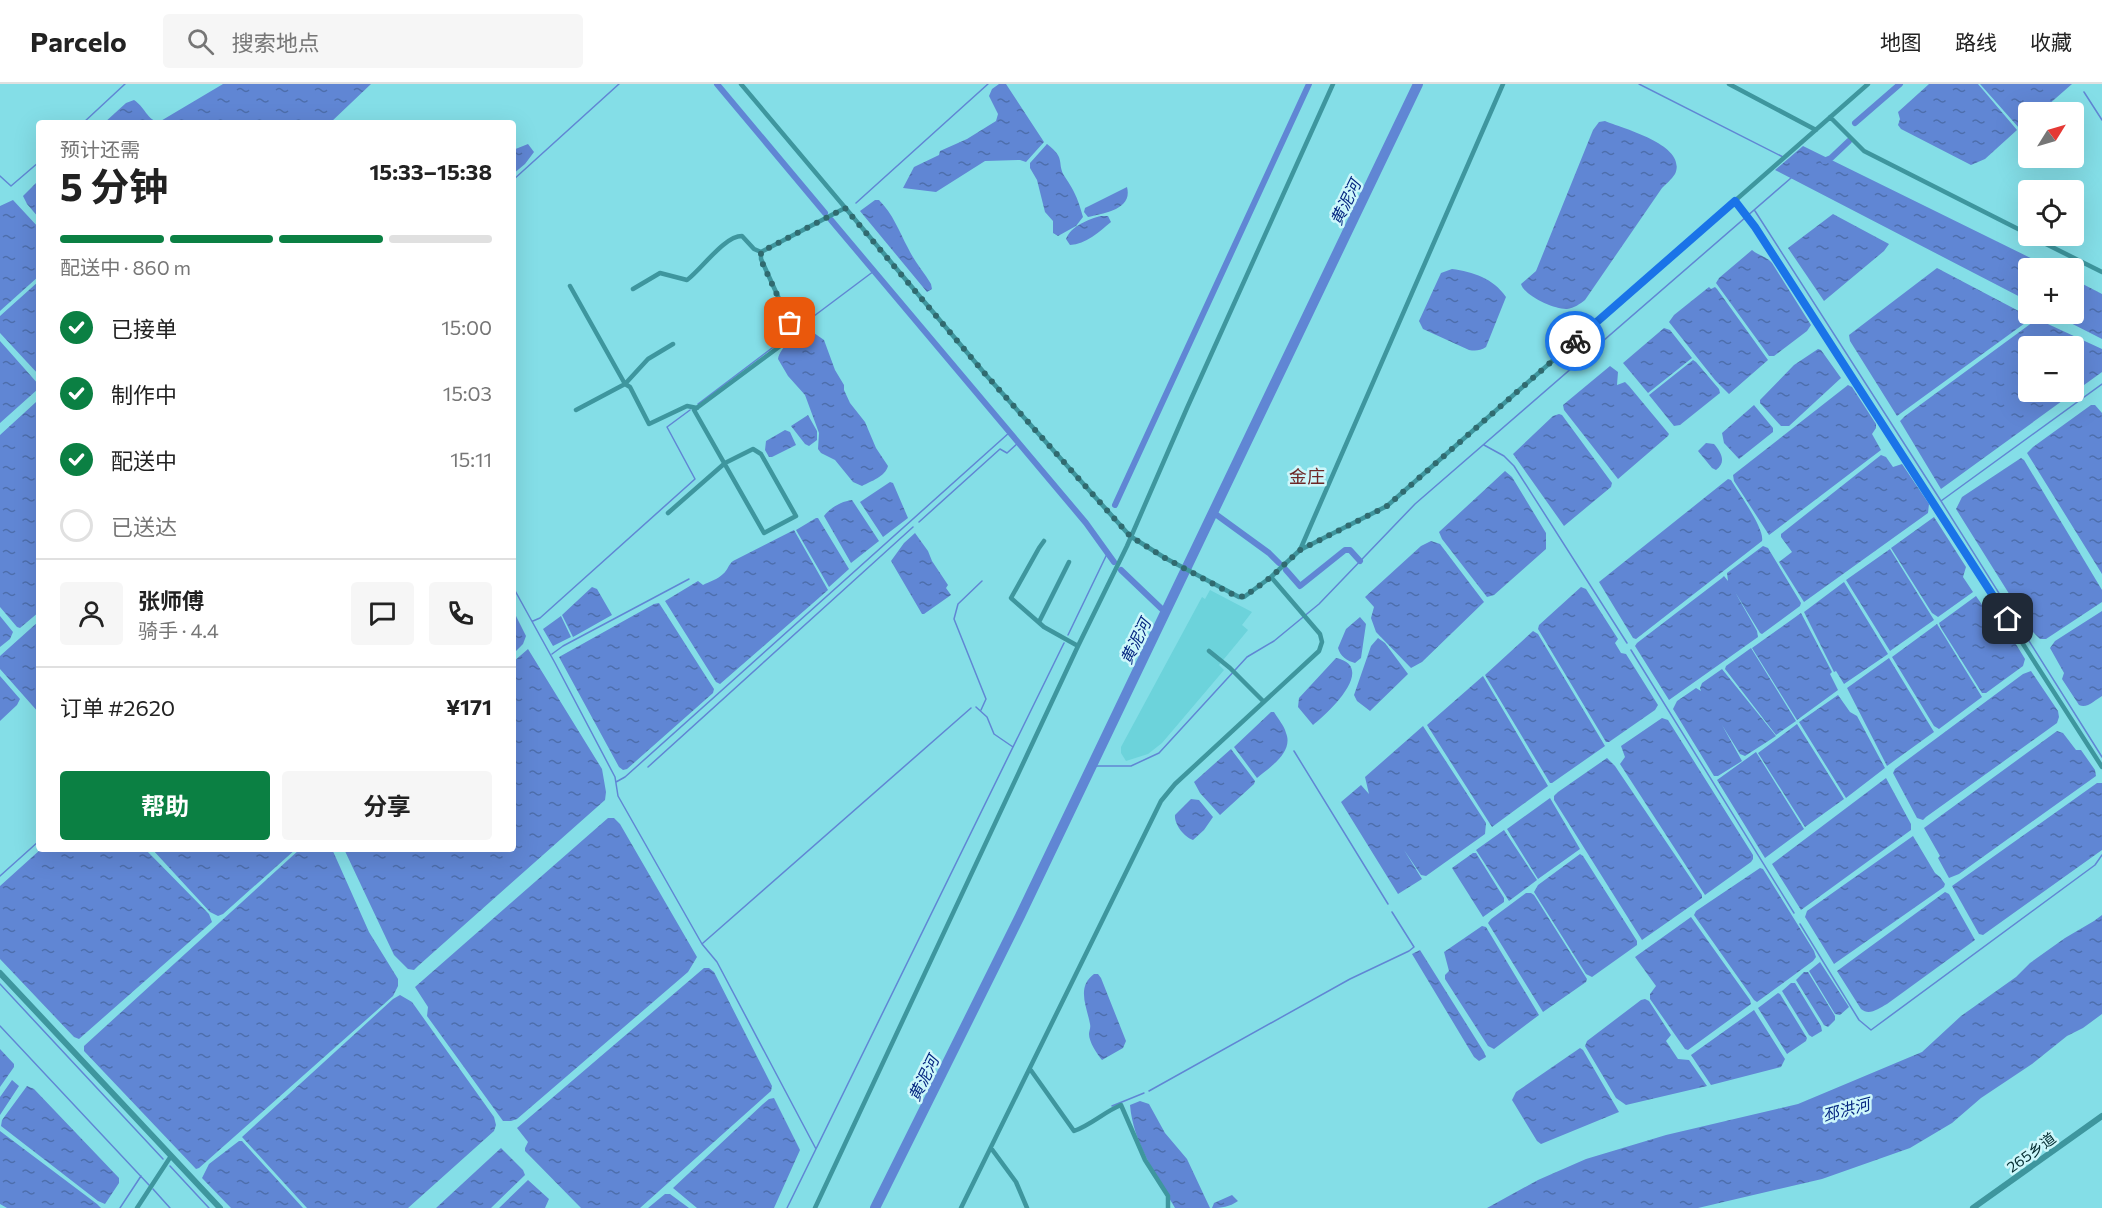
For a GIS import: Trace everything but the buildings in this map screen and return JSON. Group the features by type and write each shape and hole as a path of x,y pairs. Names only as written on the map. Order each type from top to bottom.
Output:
{"street":[{"path":"741,84 986,375 1130,536 1165,558 1239,597 1244,597 1271,577 1300,550 1387,506 1868,84"},
{"path":"815,1208 1126,546 1333,84"},
{"path":"1300,550 1503,84"},
{"path":"1729,84 1816,129"},
{"path":"1830,117 1864,151 2018,229"},
{"path":"1735,201 1894,442 2102,767"},
{"path":"761,252 845,208"},
{"path":"633,289 660,273 687,280 736,236 742,236 754,249 761,252"},
{"path":"2051,246 2102,272"},
{"path":"669,513 725,463 753,449 759,451 796,516 764,533 725,463 694,410 787,341 790,323 761,260 761,252"},
{"path":"570,286 625,384 630,387 649,424 687,406 696,408"},
{"path":"576,410 625,384 648,359 673,344"},
{"path":"1044,541 1011,598 1039,622 1078,646"},
{"path":"1039,622 1069,562"},
{"path":"961,1208 1161,801 1175,784 1319,651 1322,642 1315,626 1271,577"},
{"path":"1209,651 1238,675 1264,702"},
{"path":"0,973 220,1208"},
{"path":"1029,1069 1074,1131 1088,1126 1105,1112 1121,1105 1145,1160 1168,1196 1168,1208"},
{"name":"265乡道","path":"1973,1208 2102,1116"},
{"path":"991,1148 1016,1182 1027,1208"},
{"path":"137,1208 171,1156"}],"shaded area":[{"path":"1210,590 1252,612 1242,625 1248,630 1219,665 1224,670 1162,743 1148,754 1126,761 1121,753 1121,747 1202,597 1205,599"}],"water":[{"path":"223,84 371,84 333,120 162,120"},
{"path":"999,84 1006,84 1044,142 1026,162 1020,160 985,161 936,192 903,188 914,167 996,121 998,114 989,96 992,89"},
{"path":"1929,84 1978,84 2017,130 1985,159 1971,165 1901,129 1898,125 1900,119 1898,112"},
{"path":"1980,84 2072,84 2051,102 2018,102 2018,127"},
{"path":"134,100 154,120 107,120 126,103"},
{"path":"1605,121 1639,134 1664,147 1677,164 1675,174 1662,188 1585,300 1577,306 1562,309 1534,297 1523,289 1521,284 1536,271 1593,130 1599,122"},
{"path":"528,144 534,152 516,172 516,149"},
{"path":"1047,144 1059,157 1062,172 1076,196 1083,217 1076,226 1058,236 1053,233 1053,221 1045,212 1037,180 1030,168 1030,163"},
{"path":"1803,146 2031,258 2018,258 2018,296 1775,170"},
{"path":"36,183 36,214 27,204 23,196"},
{"path":"1127,187 1128,195 1121,206 1109,212 1088,217 1084,212 1085,208"},
{"path":"13,200 36,225 36,279 0,311 0,206"},
{"path":"875,200 879,200 884,205 892,217 932,289 927,292 860,211"},
{"path":"1833,214 1889,244 1884,251 1824,301 1788,248"},
{"path":"1108,216 1111,222 1087,240 1070,245 1066,239 1072,230 1086,221"},
{"path":"1752,250 1772,263 1811,325 1807,331 1774,356 1769,356 1716,283"},
{"path":"1937,268 2018,311 2018,324 2024,324 1897,416 1850,341 1849,335"},
{"path":"1452,269 1482,277 1501,290 1506,297 1486,347 1482,349 1469,350 1423,329 1419,321 1441,273"},
{"path":"36,284 36,372 0,333 0,316"},
{"path":"2084,285 2102,294 2102,339 2073,324 2084,324"},
{"path":"1709,287 1717,289 1768,360 1729,394 1669,322 1674,315"},
{"path":"2030,324 2048,324 2074,336 2018,336 2018,402 2061,402 1941,489 1900,421"},
{"path":"1664,328 1670,330 1692,358 1648,393 1623,363"},
{"path":"808,331 824,340 850,403 865,422 876,448 888,466 881,476 862,486 853,482 835,460 818,449 819,433 805,395 788,376 778,359 779,354 790,342"},
{"path":"0,341 36,382 36,391 0,423"},
{"path":"2084,341 2102,349 2102,372 2084,385"},
{"path":"1818,349 1841,378 1789,426 1781,426 1760,403 1760,400 1794,365"},
{"path":"1693,360 1720,393 1680,425 1674,426 1649,395"},
{"path":"1610,366 1618,372 1617,385 1625,382 1669,434 1618,479 1564,410 1563,405"},
{"path":"1848,385 1852,387 1876,424 1872,434 1881,450 1769,535 1734,481 1733,475"},
{"path":"36,402 36,615 20,628 0,607 0,435"},
{"path":"1754,405 1773,428 1773,432 1739,459 1724,443 1722,433"},
{"path":"2091,405 2095,405 2102,413 2102,574 2027,453"},
{"path":"1559,414 1612,483 1611,487 1564,526 1513,454 1553,416"},
{"path":"808,415 817,431 817,440 809,446 791,426"},
{"path":"785,430 790,432 796,445 769,457 765,450 766,441"},
{"path":"1706,443 1714,444 1721,454 1721,464 1716,470 1698,451"},
{"path":"1881,455 1886,457 1893,467 1902,464 1929,504 1928,513 1804,602 1779,562 1792,552 1781,534"},
{"path":"2021,458 2102,590 2102,602 2046,639 2040,639 2033,632 1956,509 1962,497"},
{"path":"1505,471 1512,477 1546,533 1546,549 1494,595 1487,597 1439,532"},
{"path":"1728,479 1731,480 1755,520 1762,535 1762,541 1636,639 1633,638 1599,582"},
{"path":"890,482 893,483 908,518 883,537 860,502"},
{"path":"852,500 879,541 851,563 824,516 837,505"},
{"path":"1934,517 1966,567 1963,577 1973,592 1938,617 1932,613 1891,548"},
{"path":"816,518 849,569 829,587 796,530"},
{"path":"794,530 828,590 720,684 716,682 665,601 698,581 703,585 716,579 733,561"},
{"path":"915,533 948,585 946,588 951,595 924,614 891,561 904,543"},
{"path":"1431,541 1440,544 1484,602 1422,662 1411,668 1376,632 1371,618 1374,607 1365,597 1421,546"},
{"path":"1763,546 1768,548 1801,603 1800,606 1762,634 1735,592 1757,631 1758,637 1669,700 1635,646 1724,576 1728,581 1727,573"},
{"path":"1890,549 1934,620 1890,651 1846,580"},
{"path":"1844,582 1888,654 1844,684 1836,671 1834,672 1804,612"},
{"path":"592,587 597,589 612,615 573,637 562,615"},
{"path":"1581,587 1586,589 1618,639 1615,643 1621,653 1626,654 1658,705 1655,710 1609,742 1606,742 1538,629 1539,625"},
{"path":"1976,596 1987,612 1993,610 1997,613 2025,659 2023,666 1986,693 1982,693 1939,623"},
{"path":"659,603 714,689 713,693 627,769 623,770 619,767 559,657"},
{"path":"2102,611 2102,696 2082,706 2079,705 2062,679 2064,673 2050,648 2055,641"},
{"path":"1801,613 1832,672 1830,674 1838,690 1797,720 1752,648"},
{"path":"0,616 13,632 10,639 0,647"},
{"path":"516,616 526,636 523,644 516,651"},
{"path":"561,616 571,637 553,646 543,629"},
{"path":"1360,617 1366,624 1361,658 1355,663 1344,658 1338,648 1346,629"},
{"path":"36,624 36,710 0,669 0,656"},
{"path":"1937,624 1982,697 1939,729 1934,726 1892,657"},
{"path":"1533,631 1538,634 1605,746 1552,783 1485,675"},
{"path":"1378,638 1385,643 1408,674 1370,711 1357,701 1354,695 1371,646"},
{"path":"1751,648 1796,721 1776,735 1725,669"},
{"path":"528,649 602,769 605,800 414,970 408,969 394,955 345,852 516,852 516,659"},
{"path":"1336,658 1348,663 1352,671 1351,680 1338,701 1313,725 1298,707 1299,698"},
{"path":"1889,658 1934,732 1887,766 1847,688"},
{"path":"1722,669 1776,736 1745,756 1740,754 1722,725 1742,761 1718,776 1714,776 1673,709 1677,701 1696,688 1701,691 1702,683"},
{"path":"2031,671 2058,711 2057,723 1923,820 1917,818 1893,773 1895,769 2023,674"},
{"path":"0,676 20,699 17,705 0,721"},
{"path":"1483,676 1548,786 1492,827 1427,725"},
{"path":"1838,695 1850,712 1857,716 1885,768 1846,798 1799,722"},
{"path":"1271,712 1274,712 1284,727 1288,740 1287,747 1279,759 1257,778 1234,747"},
{"path":"1662,718 1668,720 1753,855 1751,862 1705,895 1620,764 1625,757 1621,746"},
{"path":"1797,724 1844,799 1805,827 1758,753"},
{"path":"1423,726 1486,823 1485,834 1426,876 1421,875 1404,850 1422,879 1398,894 1341,802 1361,785 1369,794 1365,777"},
{"path":"2057,731 2063,733 2076,750 2081,750 2095,770 2096,776 1959,874 1949,878 1924,828"},
{"path":"1231,749 1255,781 1220,815 1200,793 1194,782"},
{"path":"1756,752 1804,829 1765,858 1717,780"},
{"path":"1607,758 1615,766 1702,895 1702,898 1642,940 1554,800 1558,792"},
{"path":"1886,778 1911,824 1911,830 1801,910 1772,864"},
{"path":"2097,783 2102,783 2102,850 1983,935 1979,934 1952,886"},
{"path":"1550,798 1580,849 1538,879 1507,829"},
{"path":"1191,799 1199,800 1213,817 1193,840 1180,830 1175,819 1175,815"},
{"path":"608,818 614,818 620,824 697,957 688,972 517,1119 503,1121 427,1016 428,1007 415,987"},
{"path":"1504,830 1537,880 1509,901 1476,850"},
{"path":"1913,836 1935,873 1945,884 1944,887 1834,964 1805,917 1807,911"},
{"path":"38,852 148,852 209,914 212,922 79,1039 74,1037 0,959 0,886"},
{"path":"155,852 293,852 223,914 218,916 210,912"},
{"path":"297,852 333,852 369,932 398,979 398,986 393,996 196,1169 84,1051 84,1046"},
{"path":"1476,853 1504,898 1504,902 1483,917 1452,868"},
{"path":"1580,854 1637,941 1637,945 1592,977 1586,974 1534,892 1538,885"},
{"path":"1760,868 1763,869 1816,957 1757,1002 1694,915 1696,911"},
{"path":"1945,892 1949,894 1975,940 1887,1004 1870,1012 1861,1009 1837,971"},
{"path":"1526,893 1534,895 1587,979 1586,982 1543,1012 1488,923"},
{"name":"邳洪河","path":"2102,915 2102,1014 2067,1036 2032,1064 1981,1098 1952,1123 1910,1148 1822,1179 1698,1208 1487,1208 1538,1180 1586,1159 1666,1135 1798,1104 1922,1052 1961,1016 2016,977 2030,963"},
{"path":"1691,917 1751,1004 1688,1050 1685,1049 1650,999 1650,994 1656,986 1635,957"},
{"path":"1482,926 1486,927 1539,1015 1494,1049 1488,1046 1445,979 1449,971 1444,952"},
{"path":"1420,950 1486,1057 1479,1061 1474,1057 1412,954"},
{"path":"1820,962 1849,1007 1840,1015 1835,1014 1809,971"},
{"path":"704,968 709,968 714,972 772,1086 771,1091 640,1208 581,1208 525,1151 528,1142 517,1128"},
{"path":"1804,972 1808,972 1835,1016 1835,1020 1828,1027 1824,1025 1796,980"},
{"path":"1094,974 1098,974 1101,978 1126,1041 1123,1048 1102,1060 1090,1041 1090,1025 1084,997 1085,985"},
{"path":"1791,983 1795,983 1821,1026 1822,1031 1812,1037 1782,991"},
{"path":"1778,993 1807,1038 1787,1054 1758,1008"},
{"path":"400,995 412,1002 494,1117 496,1125 494,1131 408,1208 307,1208 242,1137"},
{"path":"1645,999 1649,1001 1671,1035 1666,1041 1678,1059 1689,1060 1707,1086 1626,1105 1616,1098 1585,1046 1587,1041"},
{"path":"1754,1010 1785,1059 1781,1067 1711,1085 1691,1055"},
{"path":"1580,1048 1619,1112 1541,1144 1512,1100 1516,1092"},
{"path":"0,1049 14,1064 14,1067 0,1087"},
{"path":"12,1080 19,1086 0,1115 0,1097"},
{"path":"27,1086 34,1089 119,1178 119,1183 105,1204 98,1201 1,1126 2,1120"},
{"path":"774,1098 800,1150 774,1208 697,1208 673,1188 763,1104"},
{"path":"1140,1101 1149,1104 1165,1133 1187,1159 1210,1208 1175,1208 1147,1159 1136,1133 1130,1105"},
{"path":"0,1131 101,1208 7,1208 0,1204"},
{"path":"242,1141 303,1208 231,1208 202,1178 209,1164"},
{"path":"501,1148 523,1170 525,1175 491,1208 436,1208"},
{"path":"528,1180 549,1199 545,1208 499,1208"},
{"path":"665,1194 670,1194 689,1208 648,1208"},
{"path":"1232,1195 1238,1201 1225,1207 1212,1208 1214,1203"}],"waterway":[{"path":"86,120 125,84"},
{"path":"516,177 619,84"},
{"path":"717,84 825,213"},
{"path":"856,203 988,84"},
{"path":"1115,505 1309,84"},
{"name":"黄泥河","path":"875,1208 1020,916 1418,84"},
{"path":"1639,84 1783,157"},
{"path":"1855,123 1900,84"},
{"path":"2084,92 2102,120"},
{"path":"1824,161 1831,158 1849,141"},
{"path":"0,176 11,186 36,165"},
{"path":"1092,766 1131,766 1159,753 1247,657 1274,641 1319,604 1415,504 1791,178"},
{"path":"1755,211 2102,757"},
{"path":"831,220 1086,523 1114,562"},
{"path":"794,331 874,271"},
{"path":"698,404 784,339"},
{"path":"1941,501 2102,384"},
{"path":"533,621 540,618 695,479 667,427 690,410"},
{"path":"616,782 625,777 1010,432"},
{"path":"919,522 1000,449 1007,453 1019,442"},
{"path":"1484,445 1504,456 1514,466 1627,643"},
{"path":"1214,513 1269,553 1279,563"},
{"path":"648,767 913,527"},
{"path":"1286,570 1300,586 1345,550 1350,550 1360,561"},
{"path":"1068,635 1107,554"},
{"path":"1121,570 1166,613"},
{"path":"552,654 689,579"},
{"path":"981,710 986,699 954,619 958,604 982,581"},
{"path":"516,592 615,777 618,796 702,944 717,962 816,1149"},
{"path":"787,1208 1064,643"},
{"path":"1631,650 1794,913"},
{"path":"976,707 987,717 994,734 1013,747"},
{"path":"703,943 971,708"},
{"path":"1294,751 1388,904"},
{"path":"0,876 36,844"},
{"path":"1800,924 1859,1020 1871,1030 2095,865 2102,855"},
{"path":"1149,1091 1350,979 1409,951 1414,947 1392,912"},
{"path":"0,984 163,1159"},
{"path":"0,1026 149,1185"},
{"path":"1112,1106 1144,1093"},
{"path":"170,1166 209,1208"},
{"path":"120,1208 141,1176"},
{"path":"153,1189 170,1208"}],"way so far":[{"path":"790,323 761,260 761,252 845,208 986,375 1130,536 1165,558 1239,597 1244,597 1271,577 1300,550 1387,506 1575,341"}],"district":[{"name":"金庄","path":"1307,476"}],"route":[{"path":"1575,341 1735,201 1755,227 2008,619"}]}
